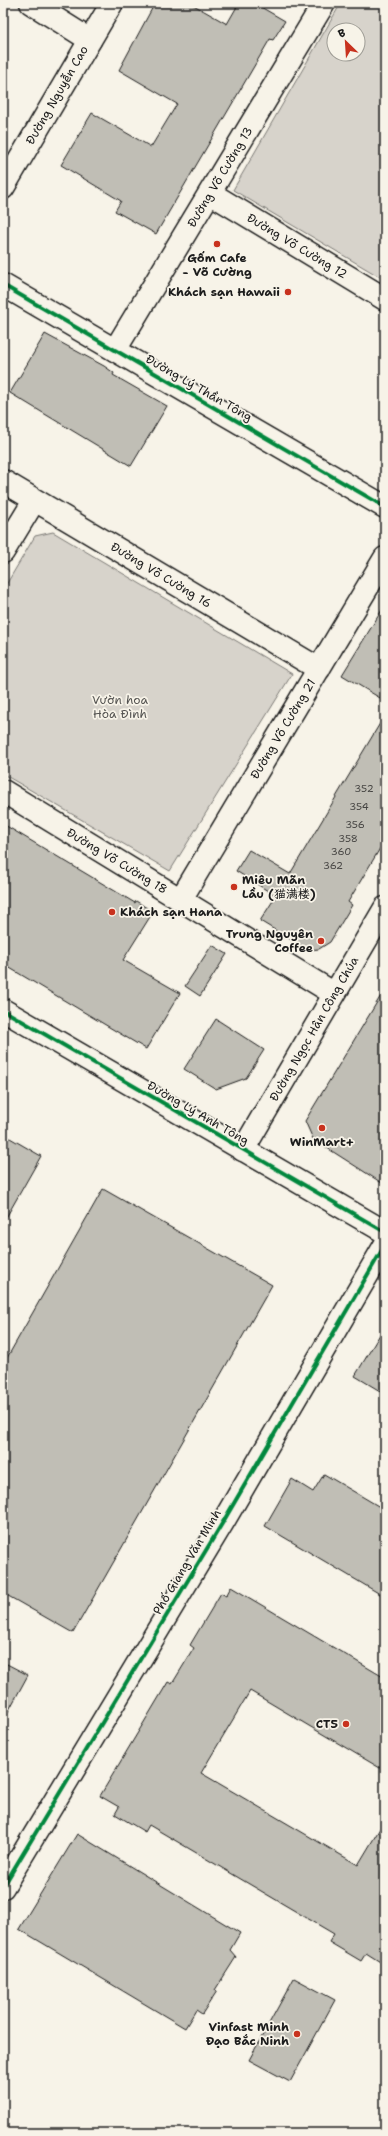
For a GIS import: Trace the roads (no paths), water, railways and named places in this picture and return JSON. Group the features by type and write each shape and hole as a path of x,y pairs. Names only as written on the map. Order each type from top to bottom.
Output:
{"street":[{"path":"31,3 90,40"},
{"name":"Đường Nguyễn Cao","path":"3,188 112,3"},
{"name":"Đường Võ Cường 13","path":"115,350 324,3"},
{"name":"Đường Võ Cường 12","path":"210,193 385,299"},
{"name":"Đường Lý Thần Tông","path":"3,285 385,508"},
{"name":"Đường Võ Cường 16","path":"3,482 319,668"},
{"path":"3,552 34,501"},
{"name":"Đường Võ Cường 21","path":"181,899 385,558"},
{"name":"Đường Võ Cường 18","path":"3,791 333,993"},
{"name":"Đường Ngọc Hân Công Chúa","path":"242,1150 333,993 385,908"},
{"name":"Đường Lý Anh Tông","path":"3,1010 385,1232"},
{"name":"Phố Giang Văn Minh","path":"3,1887 227,1515 385,1245"}],"place":[{"name":"Gốm Cafe - Võ Cường","path":"217,244"},
{"name":"Khách sạn Hawaii","path":"288,292"},
{"name":"Miêu Mãn Lầu (猫满楼)","path":"234,887"},
{"name":"Khách sạn Hana","path":"112,912"},
{"name":"Trung Nguyên Coffee","path":"321,941"},
{"name":"WinMart+","path":"322,1128"},
{"name":"CT5","path":"346,1724"},
{"name":"Vinfast Minh Đạo Bắc Ninh","path":"297,2034"}],"park label":[{"name":"Vườn hoa Hòa Đình","path":"120,707"}]}
